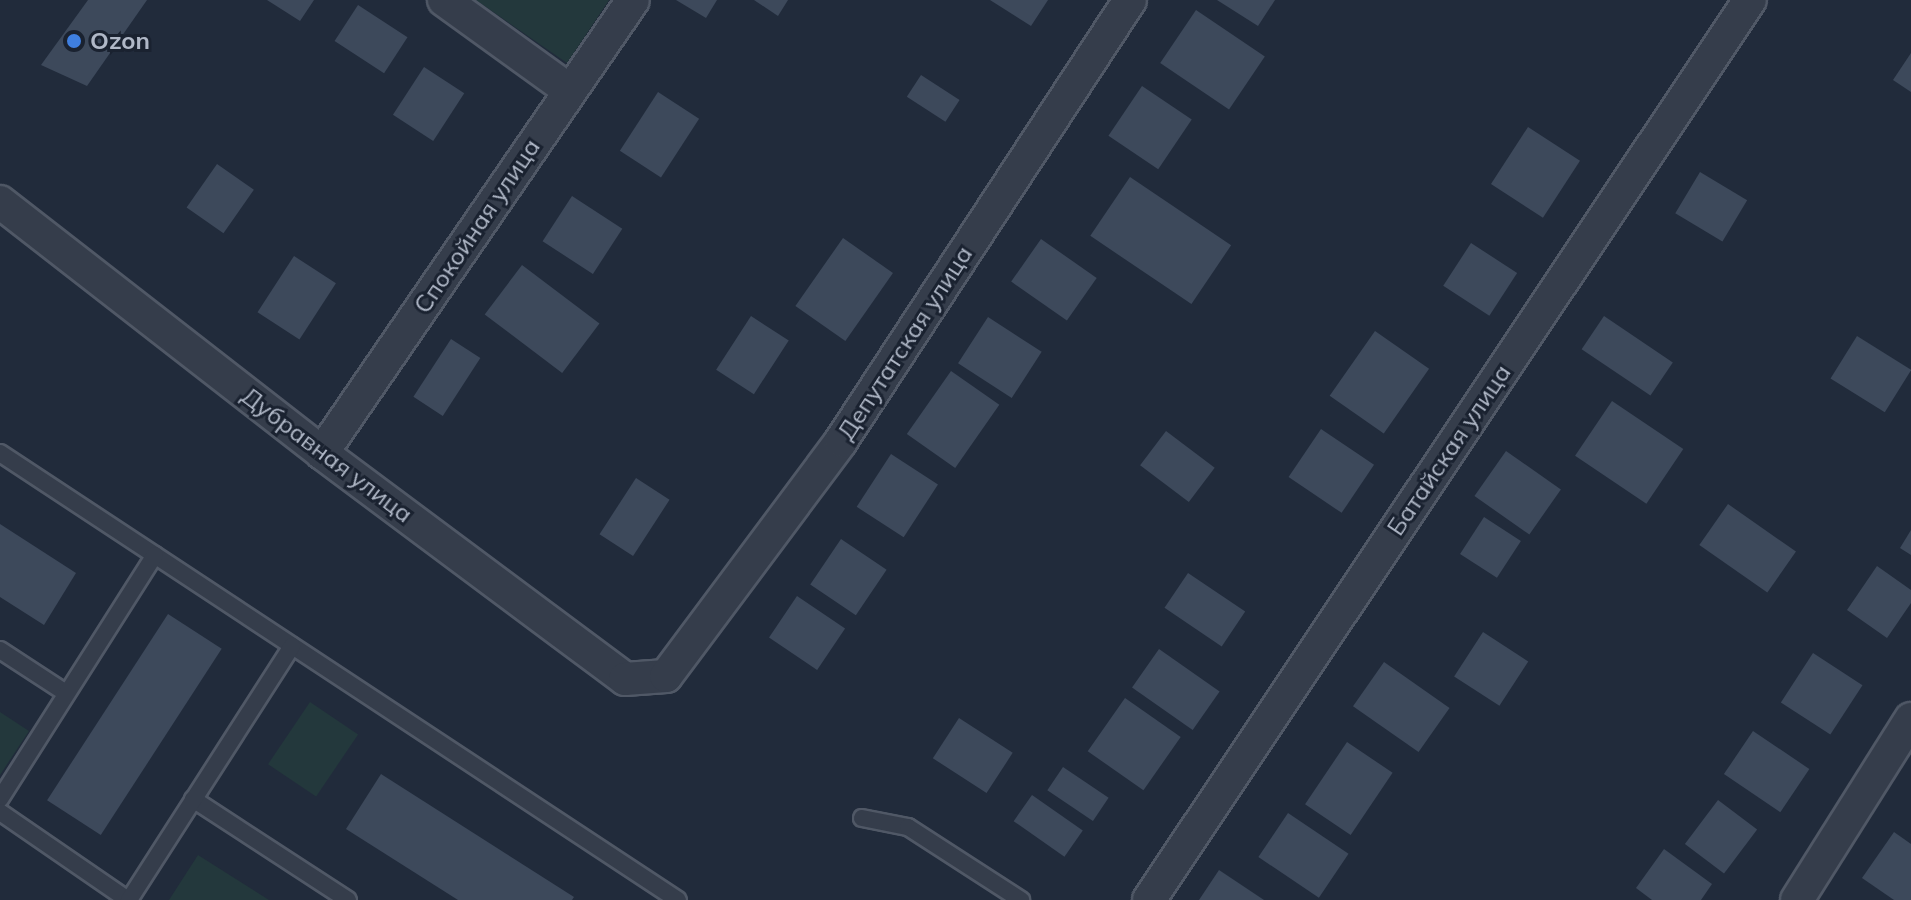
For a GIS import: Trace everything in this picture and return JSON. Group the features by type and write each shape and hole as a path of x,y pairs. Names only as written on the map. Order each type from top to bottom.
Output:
{"street":[{"path":"444,0 570,91"},
{"name":"Спокойная улица","path":"322,453 633,0"},
{"name":"Депутатская улица","path":"666,676 841,441 1130,0"},
{"name":"Батайская улица","path":"1149,900 1750,0"},
{"name":"Дубравная улица","path":"0,202 322,453 625,679 666,676"},
{"path":"1797,900 1911,719"}],"lane":[{"path":"0,453 678,900"},
{"path":"0,799 155,555"},
{"path":"0,812 128,900 292,646"},
{"path":"0,650 66,693"},
{"path":"193,799 348,900"},
{"path":"862,818 908,827 1021,900"}],"green space":[{"path":"476,0 609,0 567,63"},
{"path":"310,702 358,734 316,797 268,764"},
{"path":"0,712 29,731 0,775"},
{"path":"198,855 269,900 169,900"}],"building":[{"path":"88,0 147,0 87,86 41,65"},
{"path":"267,0 314,0 300,21"},
{"path":"676,0 717,0 706,18"},
{"path":"754,0 788,0 778,16"},
{"path":"990,0 1048,0 1031,26"},
{"path":"1217,0 1275,0 1258,26"},
{"path":"358,5 407,37 384,73 335,41"},
{"path":"1196,10 1265,56 1229,109 1160,63"},
{"path":"1911,53 1911,92 1893,80"},
{"path":"424,67 464,93 433,141 393,115"},
{"path":"921,75 960,100 945,122 907,97"},
{"path":"1142,86 1192,120 1158,169 1108,136"},
{"path":"658,92 699,119 661,177 620,151"},
{"path":"1528,127 1580,161 1543,218 1491,184"},
{"path":"217,164 254,190 223,233 187,207"},
{"path":"1700,172 1747,200 1722,241 1675,213"},
{"path":"1130,177 1231,245 1191,304 1090,236"},
{"path":"572,196 622,229 593,274 543,241"},
{"path":"843,238 893,273 845,341 795,306"},
{"path":"1041,239 1097,278 1067,321 1011,282"},
{"path":"1471,243 1517,273 1489,316 1443,286"},
{"path":"294,256 336,283 299,339 258,312"},
{"path":"522,265 599,323 562,373 485,315"},
{"path":"751,316 789,341 754,394 716,370"},
{"path":"1604,316 1673,362 1650,396 1582,349"},
{"path":"988,317 1042,352 1012,398 958,363"},
{"path":"1375,331 1429,369 1384,434 1330,396"},
{"path":"1857,336 1911,370 1885,412 1831,378"},
{"path":"451,339 480,358 443,416 413,397"},
{"path":"951,371 999,405 955,468 907,434"},
{"path":"1612,401 1683,449 1646,504 1575,456"},
{"path":"1321,429 1374,465 1342,513 1289,477"},
{"path":"1166,431 1215,468 1189,502 1140,465"},
{"path":"1506,451 1561,489 1529,534 1474,496"},
{"path":"891,454 938,484 904,537 857,507"},
{"path":"636,478 670,500 633,556 600,534"},
{"path":"1728,504 1796,552 1767,593 1699,545"},
{"path":"1484,517 1521,541 1497,578 1460,554"},
{"path":"0,524 76,573 44,625 0,597"},
{"path":"1911,530 1911,555 1900,548"},
{"path":"841,539 887,570 856,615 810,585"},
{"path":"1877,566 1911,590 1911,603 1887,638 1847,610"},
{"path":"1188,573 1245,612 1222,646 1165,608"},
{"path":"797,596 845,628 817,670 769,637"},
{"path":"168,614 222,649 101,835 47,800"},
{"path":"1483,632 1528,661 1499,706 1454,676"},
{"path":"1159,649 1220,691 1193,730 1132,688"},
{"path":"1813,653 1862,685 1830,735 1781,702"},
{"path":"1384,662 1450,708 1419,752 1353,706"},
{"path":"1125,698 1181,737 1143,790 1088,751"},
{"path":"959,718 1013,753 987,793 933,758"},
{"path":"1753,731 1809,769 1780,812 1724,774"},
{"path":"1347,742 1393,773 1351,835 1305,804"},
{"path":"1063,767 1109,798 1093,821 1047,790"},
{"path":"381,774 574,897 572,900 458,900 346,829"},
{"path":"1032,795 1083,831 1064,857 1014,821"},
{"path":"1718,800 1757,829 1724,873 1685,844"},
{"path":"1288,813 1349,854 1319,898 1258,857"},
{"path":"1894,832 1911,844 1911,900 1894,900 1862,878"},
{"path":"1664,849 1712,884 1701,900 1652,900 1636,888"},
{"path":"1219,870 1264,900 1199,900"}],"place":[{"name":"Ozon","path":"74,41"}]}
